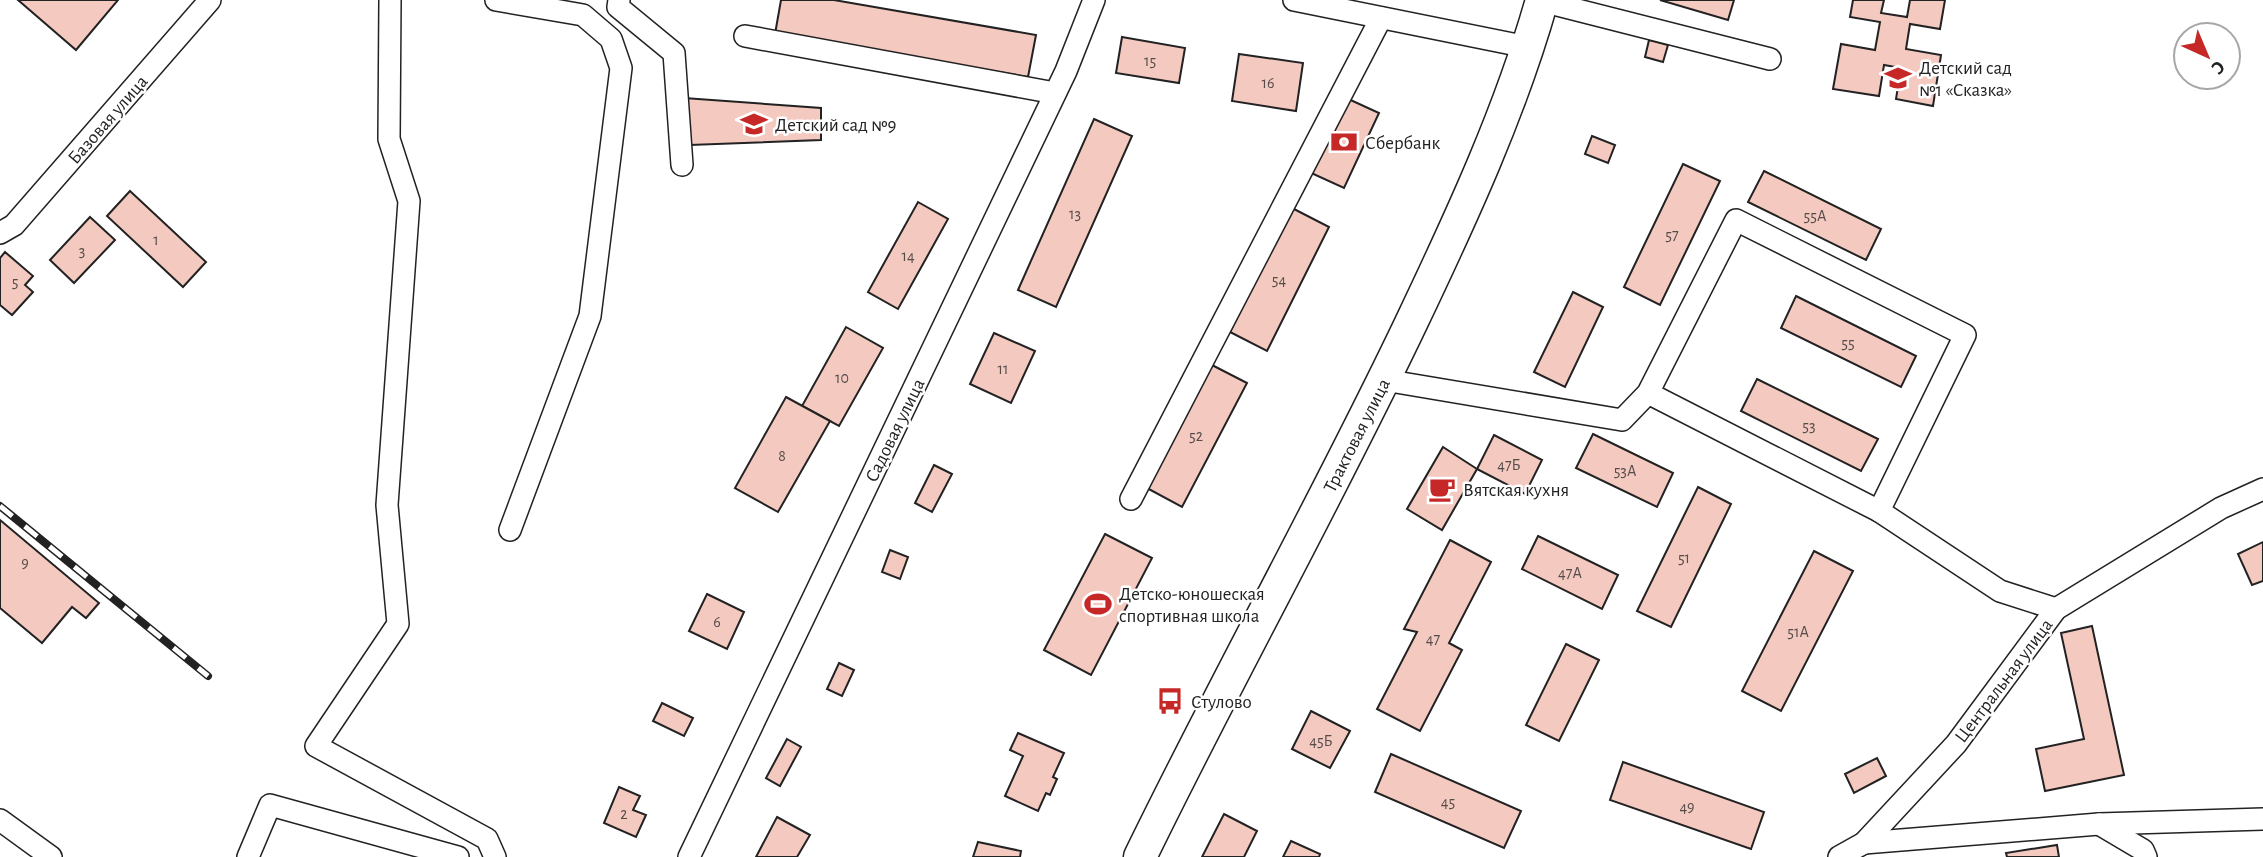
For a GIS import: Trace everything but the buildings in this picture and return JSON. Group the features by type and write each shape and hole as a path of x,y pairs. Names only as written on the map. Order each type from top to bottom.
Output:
{"highway":[{"name":"Трактовая улица","path":"1148,854 1384,380 1468,204 1542,1"}],"street":[{"name":"Базовая улица","path":"0,233 15,225 210,0"},
{"path":"390,0 389,139 409,201 387,505 398,624 316,746 487,839 495,857"},
{"path":"496,0 583,15 611,39 621,68 590,316 510,530"},
{"path":"619,0 618,7 674,53 682,165"},
{"name":"Садовая улица","path":"689,857 1055,93 1094,0"},
{"path":"1294,0 1527,47"},
{"path":"1542,1 1770,59"},
{"path":"1131,499 1381,18"},
{"path":"745,36 1055,93"},
{"path":"1384,380 1622,420 1648,393 1736,220 1965,335 1879,511"},
{"path":"1648,393 1879,511 2000,591 2056,609"},
{"name":"Центральная улица","path":"1839,857 1864,843 1956,744 2056,609 2221,508 2263,489"},
{"path":"248,857 270,805 458,857"},
{"path":"1864,843 2099,824 2263,819"},
{"path":"0,820 51,857"},
{"path":"2099,824 2143,850 2146,857"}],"railway":[{"path":"0,506 208,676"}],"place":[{"name":"Детский сад №1 «Сказка»","path":"1898,78"},
{"name":"Детский сад №9","path":"754,124"},
{"name":"Сбербанк","path":"1344,142"},
{"name":"Вятская кухня","path":"1442,489"},
{"name":"Детско-юношеская спортивная школа","path":"1098,604"},
{"name":"Стулово","path":"1170,701"}]}
